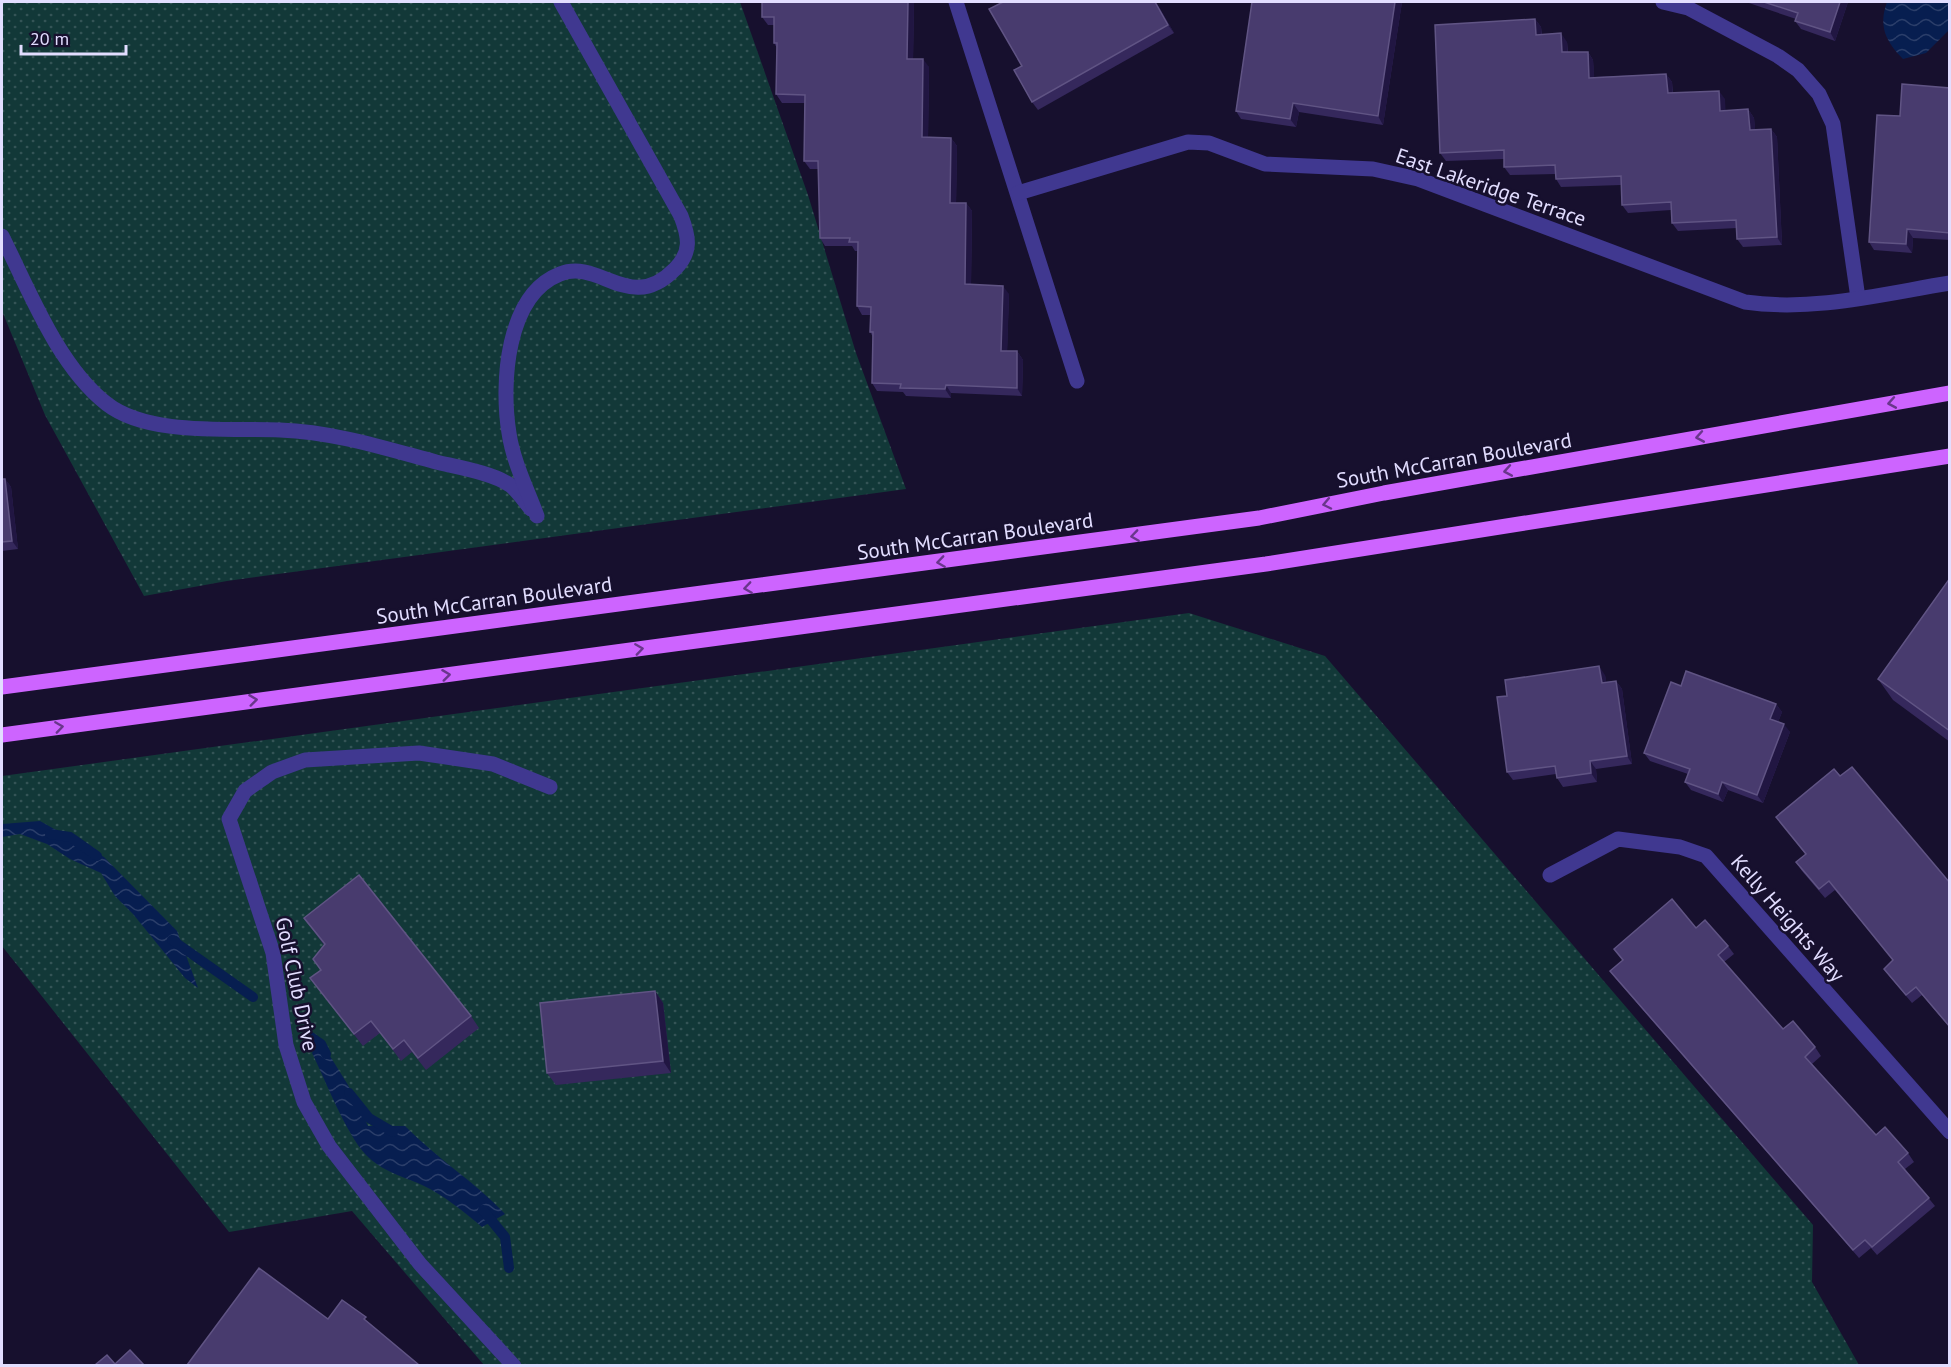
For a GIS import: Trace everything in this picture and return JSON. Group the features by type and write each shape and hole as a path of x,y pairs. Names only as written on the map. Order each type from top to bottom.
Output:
{"main road":[{"name":"South McCarran Boulevard","path":"2,687 1259,518 1384,493 1950,393"},
{"path":"2,735 1266,564 1950,456"}],"street":[{"path":"2,236 64,354 84,383 109,406 134,418 165,425 321,433 371,444 456,467 510,485 537,516 509,435 506,399 516,322 529,296 546,281 562,273 587,272 626,287 643,288 668,277 681,263 688,250 688,236 681,216 561,2"},
{"path":"957,2 1077,381"},
{"path":"1664,2 1688,8 1778,56 1798,70 1819,94 1833,124 1858,298"},
{"name":"East Lakeridge Terrace","path":"1018,193 1188,142 1209,143 1265,164 1373,169 1418,179 1745,302 1780,307 1858,298 1950,283"},
{"name":"Golf Club Drive","path":"514,1365 420,1264 329,1146 304,1102 286,1045 273,954 229,819 245,791 272,772 305,760 419,753 494,764 550,787"},
{"name":"Kelly Heights Way","path":"1550,875 1618,838 1680,847 1706,856 1950,1132"}],"green space":[{"path":"2,2 740,2 808,195 856,353 906,489 227,581 144,596 45,415 2,311"},
{"path":"1189,613 1325,656 1813,1225 1812,1282 1859,1365 484,1365 352,1211 229,1232 2,946 2,776"}],"water":[{"path":"1887,2 1949,2 1949,30 1926,53 1903,59 1885,33 1883,19"},
{"path":"40,821 104,857 177,931 198,988 185,978 133,914 115,896 101,873 70,859 47,844 20,834 2,837 2,824"},
{"path":"320,1040 348,1085 368,1126 405,1126 505,1214 482,1227 438,1194 372,1161 358,1145 343,1120 312,1053"}],"building":[{"path":"762,2 908,2 907,59 923,59 922,137 951,138 950,203 966,203 965,284 1003,286 1001,351 1017,351 1017,388 946,385 945,389 900,388 901,384 872,383 871,307 857,306 858,242 849,242 850,238 820,238 818,161 804,161 805,95 776,94 777,43 774,43 774,17 762,17"},
{"path":"1003,2 1155,2 1168,25 1032,102 1014,70 1022,66 989,9"},
{"path":"1252,2 1395,2 1378,116 1293,103 1290,119 1236,111"},
{"path":"1764,2 1840,2 1830,32 1795,21 1798,13"},
{"path":"1535,19 1536,35 1561,33 1562,52 1588,52 1589,78 1666,74 1668,93 1719,91 1720,111 1748,109 1750,130 1771,129 1777,237 1737,239 1736,220 1672,223 1671,202 1622,205 1621,176 1556,179 1555,165 1504,167 1504,150 1440,153 1435,25"},
{"path":"1902,84 1950,88 1950,233 1907,229 1906,244 1869,242 1877,115 1900,116"},
{"path":"2,479 5,479 12,541 2,542"},
{"path":"1950,578 1950,731 1878,679"},
{"path":"1599,666 1602,683 1616,681 1627,756 1590,761 1591,773 1557,778 1555,766 1507,772 1497,697 1507,696 1505,680"},
{"path":"1686,671 1776,704 1770,719 1784,724 1757,795 1722,782 1718,794 1685,782 1690,769 1644,753 1671,682 1681,686"},
{"path":"1852,767 1950,883 1950,1027 1916,987 1906,995 1884,969 1893,960 1829,881 1819,889 1796,862 1806,854 1776,817 1834,769 1840,776"},
{"path":"359,875 471,1016 418,1058 404,1040 393,1049 371,1021 354,1034 310,978 321,970 313,959 325,944 304,918"},
{"path":"1672,899 1696,928 1705,920 1728,946 1718,955 1783,1029 1793,1021 1815,1047 1805,1057 1876,1135 1885,1127 1908,1153 1898,1162 1929,1198 1872,1247 1865,1240 1853,1250 1610,971 1623,960 1614,949"},
{"path":"655,991 663,1061 547,1073 540,1003"},
{"path":"259,1268 328,1319 342,1300 366,1317 364,1319 419,1365 187,1365"},
{"path":"130,1350 144,1365 95,1365 107,1355 115,1364"}],"waterway":[{"path":"50,834 70,837 97,856"},
{"path":"172,940 253,997"},
{"path":"311,1037 321,1044 326,1054"},
{"path":"349,1093 369,1118 393,1132"},
{"path":"483,1210 505,1237 509,1268"}]}
